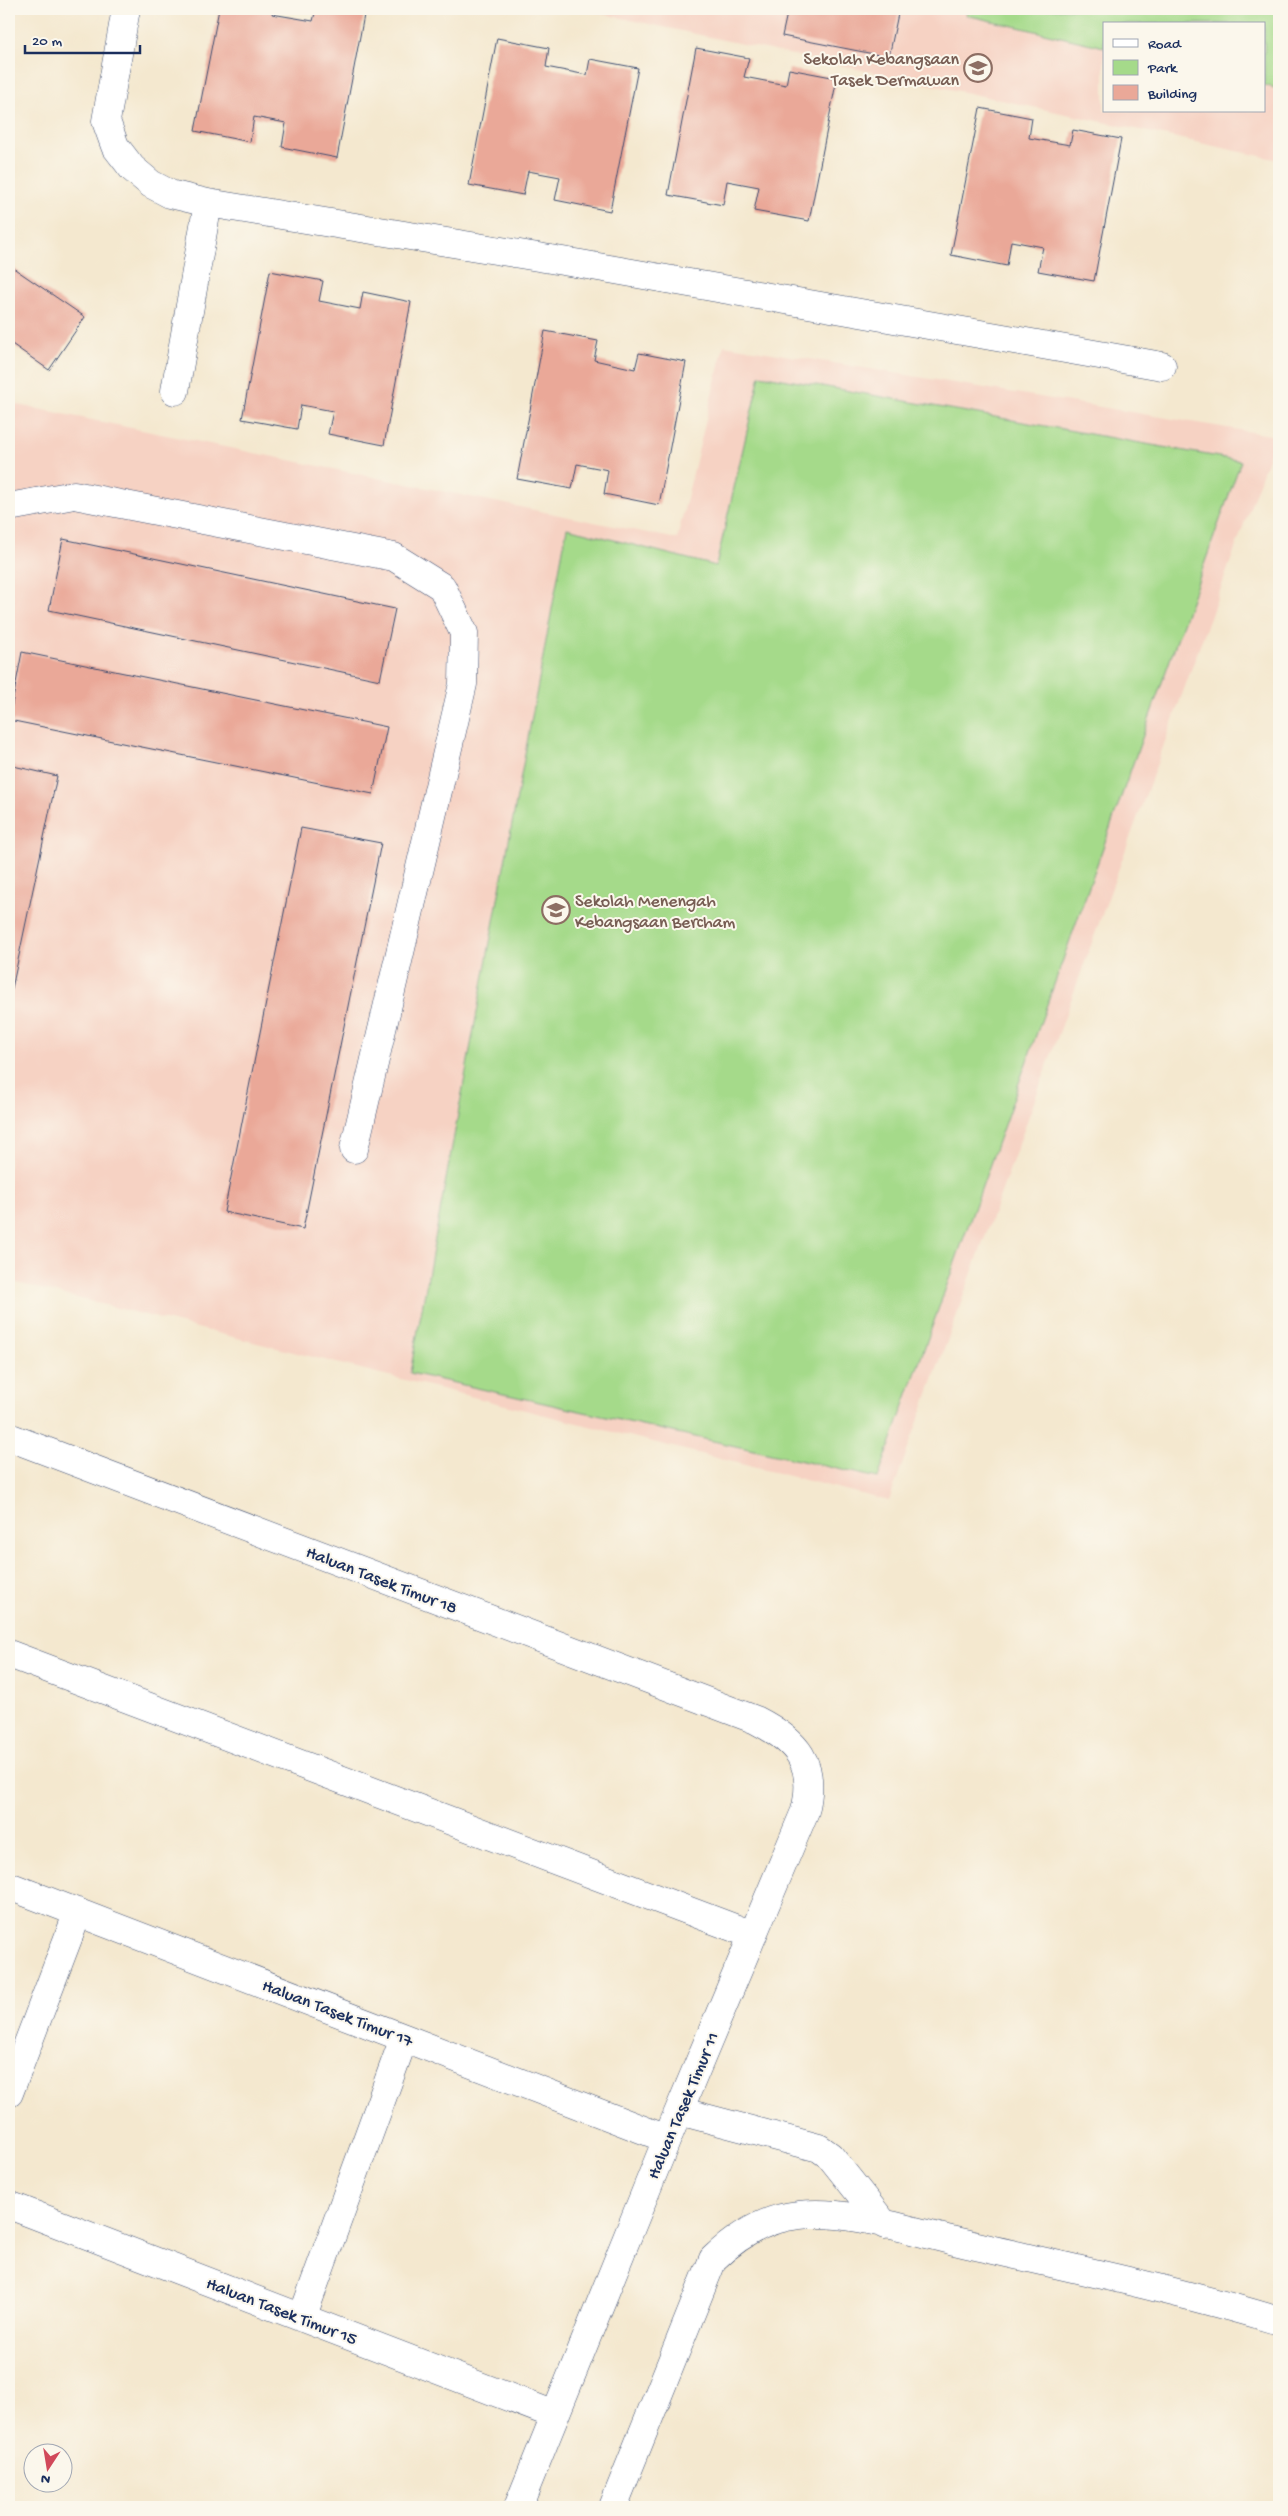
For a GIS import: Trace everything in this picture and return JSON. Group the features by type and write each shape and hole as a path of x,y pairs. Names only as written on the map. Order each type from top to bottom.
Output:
{"street":[{"path":"126,9 106,121 115,146 132,168 151,184 170,194 208,203 581,264 1162,366"},
{"path":"175,391 208,203"},
{"path":"9,507 74,495 394,557 442,587 464,633 463,684 354,1150"},
{"name":"Haluan Tasek Timur 18","path":"9,1437 756,1720"},
{"path":"9,1654 753,1935"},
{"name":"Haluan Tasek Timur 11","path":"518,2507 667,2139 805,1811 810,1780 807,1767 800,1753 775,1730 756,1720"},
{"name":"Haluan Tasek Timur 17","path":"9,1886 667,2139"},
{"path":"9,2093 78,1912"},
{"path":"302,2318 404,2038"},
{"path":"679,2111 819,2148 830,2156 885,2225"},
{"name":"Haluan Tasek Timur 15","path":"9,2205 555,2415"},
{"path":"613,2507 713,2259 734,2239 759,2225 798,2215 836,2214 1042,2261 1279,2321"}],"shaded area":[{"name":"Sekolah Kebangsaan Tasek Dermawan","path":"580,9 1279,9 1279,160"},
{"name":"Sekolah Menengah Kebangsaan Bercham","path":"724,345 1276,436 889,1501 9,1281 9,403 677,539"}],"green space":[{"path":"968,9 1279,9 1279,89 1266,86 1266,22 1103,22 1103,47 966,15"},
{"path":"760,375 1241,461 878,1478 410,1373 567,528 716,566"}],"building":[{"path":"219,9 273,9 272,14 313,21 316,9 333,9 364,15 337,158 282,147 286,123 254,117 250,142 195,131"},
{"path":"788,9 899,9 889,57 782,36"},
{"path":"497,38 549,48 546,67 587,75 590,59 638,68 610,211 555,200 560,177 528,171 523,195 469,185"},
{"path":"696,48 749,58 744,77 786,85 789,69 837,78 809,221 754,211 759,187 727,181 723,205 668,195"},
{"path":"980,108 1032,118 1029,138 1070,145 1073,130 1121,139 1094,281 1038,271 1043,247 1011,241 1007,266 951,255"},
{"path":"9,265 85,317 49,370 9,342"},
{"path":"270,271 323,281 319,301 360,309 363,292 411,302 384,445 328,434 333,411 301,405 297,429 242,419"},
{"path":"545,331 598,341 594,360 635,369 639,353 686,362 659,505 604,494 608,470 577,464 572,489 517,479"},
{"path":"63,539 395,609 380,680 49,610"},
{"path":"22,652 387,727 373,794 9,720"},
{"path":"9,765 57,776 10,998 9,998"},
{"path":"301,828 381,843 303,1229 224,1212"}],"place":[{"name":"Sekolah Kebangsaan Tasek Dermawan","path":"978,68"},
{"name":"Sekolah Menengah Kebangsaan Bercham","path":"556,910"}]}
